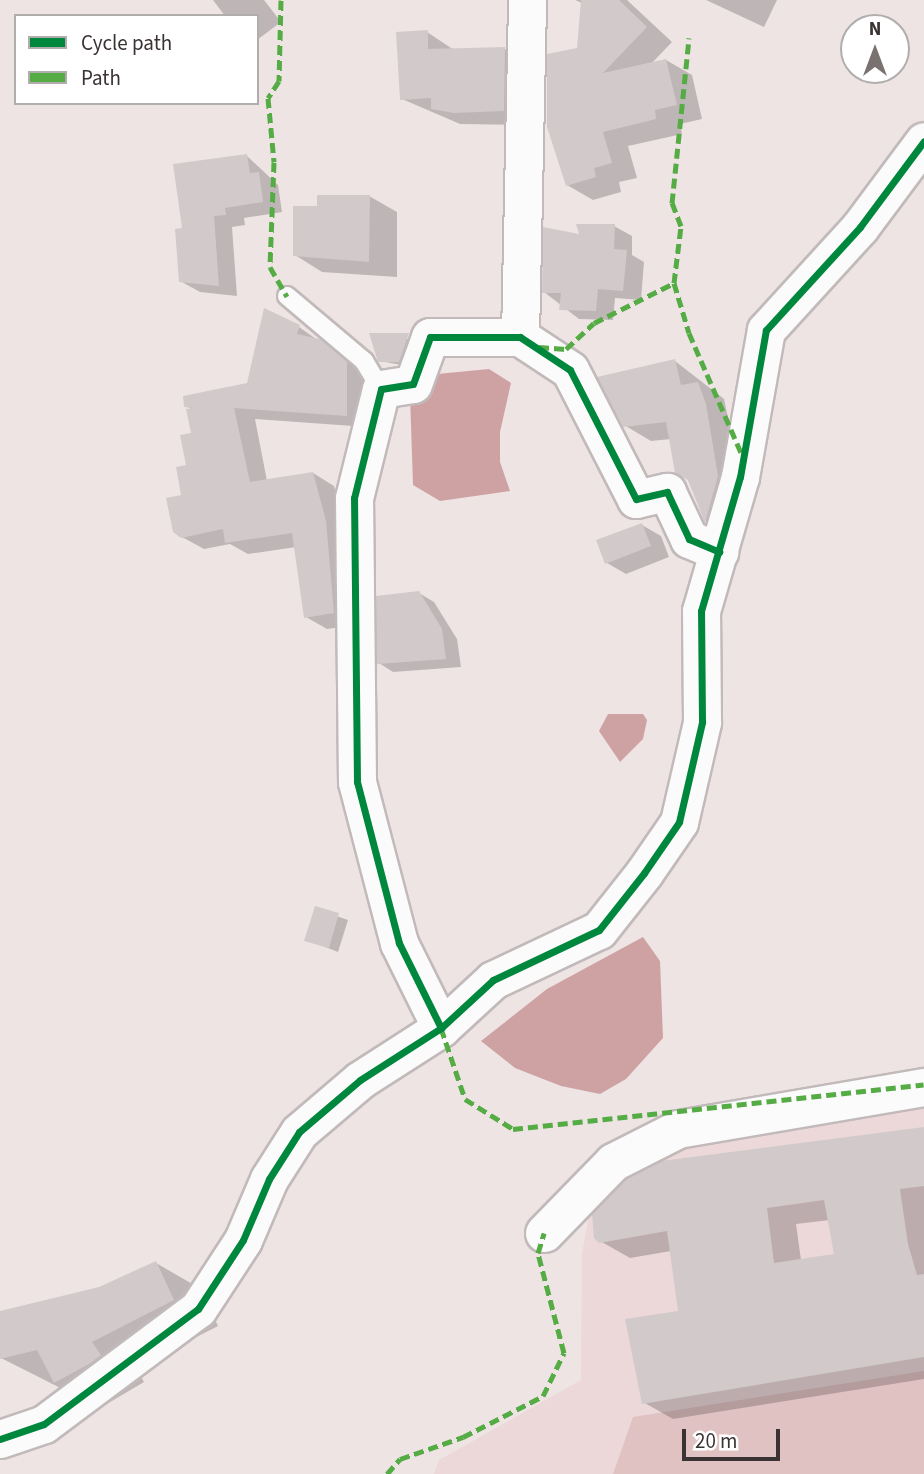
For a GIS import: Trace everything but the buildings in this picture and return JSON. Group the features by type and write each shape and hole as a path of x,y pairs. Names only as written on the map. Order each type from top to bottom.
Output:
{"street":[{"path":"520,337 526,286 527,0"},
{"path":"0,1439 44,1424 198,1309 243,1240 269,1179 299,1132 360,1080 440,1028 493,980 599,930 679,822 702,722 701,611 740,477 766,330 860,227 924,141"},
{"path":"440,1028 399,943 357,782 354,498 381,389 413,384 430,337 520,337 570,370 636,499 667,492 689,539 719,552"},
{"path":"544,1233 613,1162 678,1129 924,1087"}],"lane":[{"path":"287,296 364,361 381,389"}],"shaded area":[{"path":"489,369 511,383 500,432 500,462 510,491 440,501 413,485 410,395 427,375"},
{"path":"608,714 643,714 647,720 643,739 620,762 599,731"},
{"path":"643,937 660,961 663,1038 626,1079 600,1094 561,1086 515,1068 481,1041 547,989"},
{"path":"924,1102 924,1474 434,1474 439,1460 581,1380 582,1254 595,1182 672,1138"},
{"path":"924,1371 924,1474 613,1474 633,1417"}],"marked path":[{"path":"281,0 279,81 268,98 274,162 270,267 287,296"},
{"path":"539,347 566,349 594,323 674,283 681,226 672,203 689,38"},
{"path":"674,283 689,333 742,455"},
{"path":"441,1028 465,1099 513,1129 924,1084"},
{"path":"387,1474 400,1459 463,1437 543,1396 564,1353 538,1253 544,1233"}],"cycle path":[{"path":"0,1439 44,1424 198,1309 243,1240 269,1179 299,1132 360,1080 441,1028 493,980 599,930 644,873 679,822 702,722 701,611 740,477 766,330 860,227 924,141"},
{"path":"441,1028 399,943 357,782 354,498 381,389 413,384 430,337 520,337 570,370 636,499 667,492 689,539 719,552"}]}
